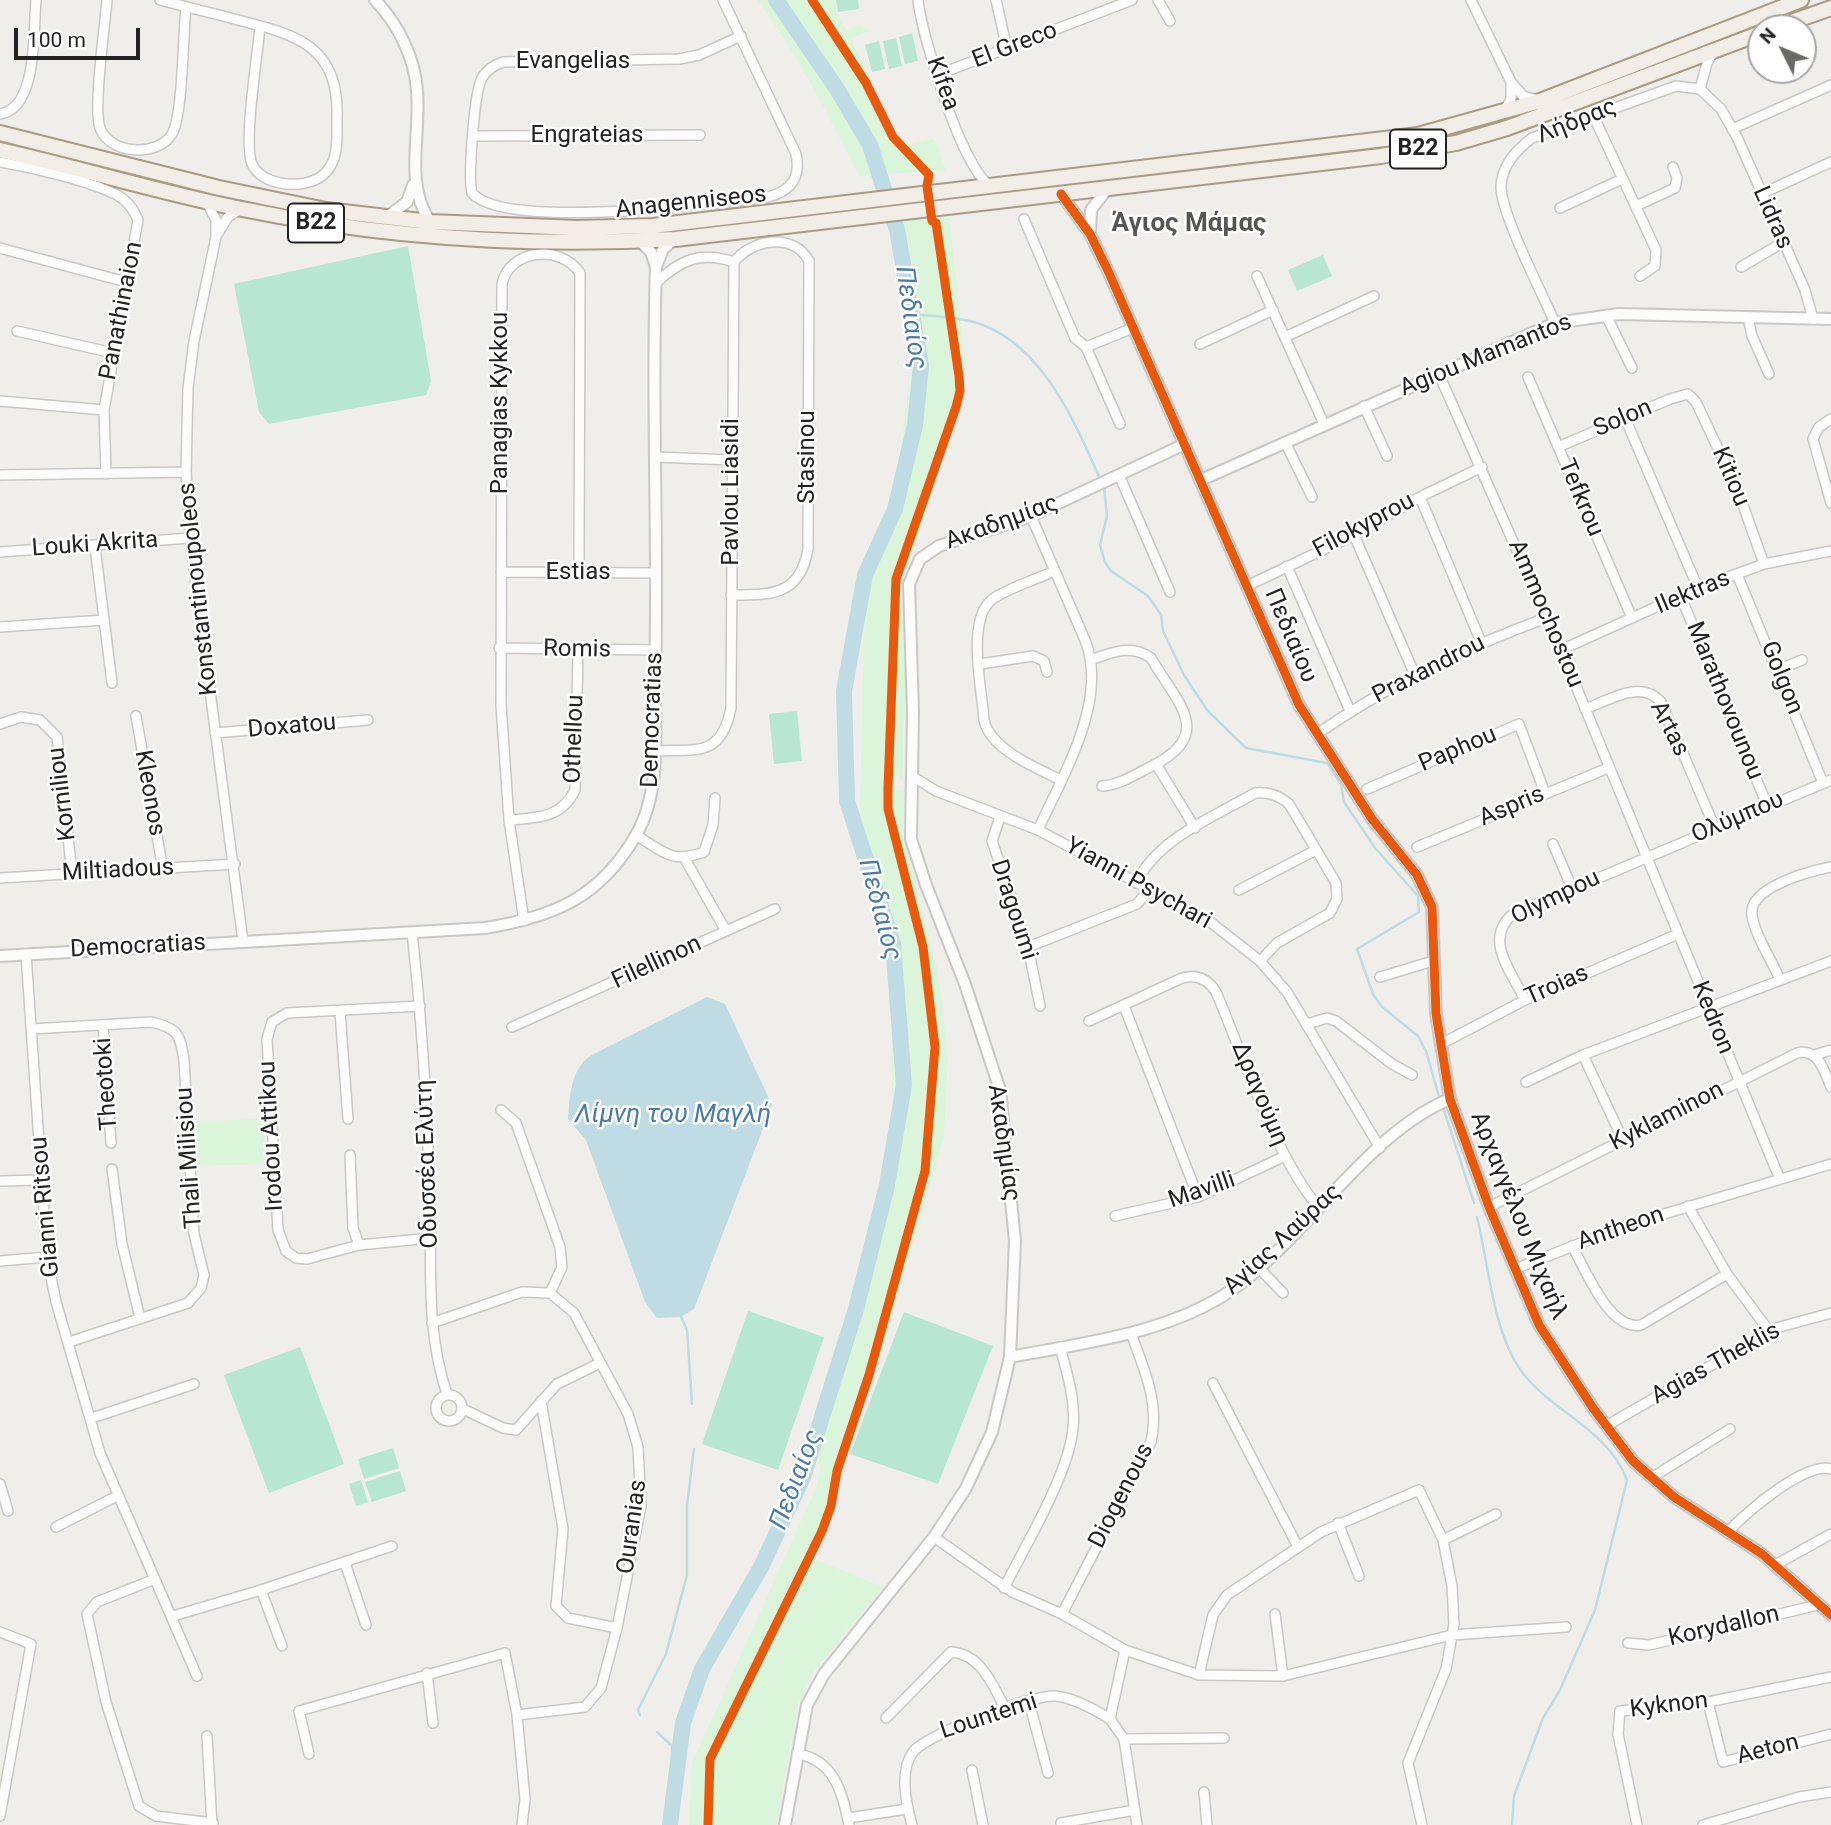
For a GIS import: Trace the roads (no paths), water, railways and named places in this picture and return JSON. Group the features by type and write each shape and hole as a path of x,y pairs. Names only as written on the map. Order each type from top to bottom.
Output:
{"main road":[{"name":"B22","path":"0,150 201,200 325,224 425,236 544,242 675,239 952,197 993,188 1382,141 1503,114 1801,0"},
{"path":"1814,14 1831,8"},
{"name":"B22","path":"952,197 1061,194 1381,156 1456,143 1564,108 1747,38"},
{"name":"B22","path":"0,132 272,201 430,222 577,229 861,210"}],"street":[{"path":"0,114 17,108 26,94 36,0"},
{"path":"107,0 98,111 100,129 109,139 121,145 145,151 164,143 176,126 186,7"},
{"path":"160,0 289,32 316,52 333,78 338,112 337,147 328,170 315,181 273,181 262,176 253,166 250,139 260,26"},
{"path":"376,0 400,34 415,75 415,168 418,202 430,222"},
{"name":"Anagenniseos","path":"472,193 495,205 548,212 700,205 781,194 794,183 798,171 796,154 723,0"},
{"name":"Kifea","path":"918,0 920,23 937,75 973,167"},
{"path":"996,0 1007,49"},
{"name":"El Greco","path":"937,75 1132,0"},
{"path":"1158,0 1170,21"},
{"path":"1471,0 1511,82 1523,96 1540,101"},
{"name":"Evangelias","path":"472,193 470,172 480,83 495,65 679,59 699,55 741,36"},
{"path":"1700,89 1707,62 1715,50"},
{"path":"1503,114 1511,99 1511,82"},
{"path":"1732,129 1831,85"},
{"name":"Λήδρας","path":"1555,323 1505,209 1502,176 1512,156 1532,138 1666,87 1700,89"},
{"name":"Lidras","path":"1700,89 1727,119 1732,129 1805,290 1813,319"},
{"path":"1593,115 1657,255 1655,266 1640,276"},
{"name":"Engrateias","path":"473,136 700,135"},
{"name":"Panathinaion","path":"0,162 31,167 117,195 131,206 138,220 104,410 106,474"},
{"path":"1761,194 1831,162"},
{"path":"973,167 993,188"},
{"path":"952,197 971,178 973,167"},
{"path":"1636,206 1675,188 1677,178 1673,167"},
{"path":"386,218 407,202 415,168"},
{"path":"1559,208 1622,179"},
{"path":"1090,234 1091,210 1107,189"},
{"name":"Πεδιαίου","path":"1061,194 1090,234 1299,705 1380,830 1421,880 1432,907 1433,961 1441,1044"},
{"name":"Konstantinoupoleos","path":"201,200 211,207 214,214 216,237 194,341 188,388 187,471 190,538 235,864 243,941"},
{"name":"Konstantinoupoleos","path":"216,237 228,217 241,209"},
{"path":"1024,219 1075,338 1086,347 1120,424"},
{"path":"656,267 663,249 675,239"},
{"path":"640,241 651,252 656,267"},
{"name":"Stasinou","path":"731,595 763,595 786,588 802,572 806,562 808,261 799,248 782,241 745,249 734,262"},
{"path":"1741,267 1782,243"},
{"path":"0,248 126,282"},
{"path":"656,283 687,260 713,255 734,262"},
{"name":"Panagias Kykkou","path":"524,921 509,820 499,648 502,284 509,266 526,256 558,256 572,263 580,273 579,573"},
{"name":"Pavlou Liasidi","path":"654,751 706,749 722,738 731,708 734,262"},
{"name":"Democratias","path":"0,956 412,933 524,921 553,912 589,892 613,867 636,835 650,803 654,751 656,267"},
{"path":"1257,276 1324,424"},
{"path":"1285,337 1374,296"},
{"path":"1200,344 1273,310"},
{"path":"1606,315 1632,368"},
{"name":"Agiou Mamantos","path":"1201,480 1555,323 1606,315 1831,319"},
{"path":"1748,317 1752,336 1769,374"},
{"path":"1086,347 1133,328"},
{"path":"17,331 113,353"},
{"name":"Ammochostou","path":"1438,373 1482,467 1647,858"},
{"name":"Tefkrou","path":"1528,377 1632,618"},
{"name":"Solon","path":"1558,447 1680,394 1688,394"},
{"name":"Kitiou","path":"1688,394 1701,412 1738,491 1763,564"},
{"path":"0,401 104,410"},
{"path":"1364,406 1387,456"},
{"path":"1625,418 1698,588"},
{"path":"1831,419 1815,433 1813,447 1831,503"},
{"path":"1285,442 1312,497"},
{"name":"Ακαδημίας","path":"785,1825 807,1705 824,1674 934,1537 966,1488 988,1442 1010,1357 1015,1241 1000,1090 965,984 916,858 911,832 913,712 908,594 911,574 920,559 939,546 1031,516 1185,444"},
{"path":"656,457 731,460"},
{"name":"Filokyprou","path":"1247,586 1482,467"},
{"path":"0,475 187,471"},
{"path":"1119,475 1170,592"},
{"path":"1420,497 1481,642"},
{"path":"1031,516 1093,659 1090,707 1038,830"},
{"path":"1354,534 1414,673"},
{"name":"Louki Akrita","path":"0,552 190,538"},
{"path":"95,547 112,683"},
{"name":"Ilektras","path":"1560,650 1698,588 1763,564 1831,551"},
{"path":"1287,566 1350,711"},
{"path":"1054,571 995,597 986,606 977,624 984,719 988,732 1021,758 1061,780"},
{"name":"Estias","path":"501,572 656,572"},
{"name":"Golgon","path":"1737,574 1827,782"},
{"name":"Marathovounou","path":"1681,597 1767,805"},
{"name":"Praxandrou","path":"1317,734 1414,673 1481,642 1546,618"},
{"path":"0,627 104,620"},
{"name":"Romis","path":"499,648 656,650"},
{"path":"1093,659 1129,649 1151,658 1185,717 1188,730 1178,750 1116,784 1102,786"},
{"name":"Othellou","path":"509,820 539,818 557,813 569,803 575,790 578,651"},
{"path":"980,664 1033,656 1044,661 1047,672"},
{"path":"1778,670 1802,660"},
{"name":"Artas","path":"1585,709 1637,690 1644,690 1656,696 1661,702 1715,828"},
{"name":"Kleonos","path":"136,716 163,870"},
{"name":"Korniliou","path":"0,724 21,718 40,720 57,737 72,874"},
{"name":"Doxatou","path":"215,733 368,720"},
{"name":"Paphou","path":"1367,789 1519,724 1545,793"},
{"path":"1156,764 1195,828"},
{"name":"Aspris","path":"1417,847 1608,768"},
{"name":"Yianni Psychari","path":"912,776 936,791 1038,830 1209,921 1259,961 1287,992 1380,1148"},
{"name":"Ολύμπου","path":"1647,858 1767,805 1827,782"},
{"path":"910,795 936,791"},
{"path":"1136,883 1143,868 1157,853 1255,793 1266,792 1289,804 1336,883 1334,908 1326,916 1277,943 1259,961"},
{"path":"636,835 668,856 685,859 704,852 713,825 715,798"},
{"name":"Dragoumi","path":"1000,817 992,836 994,852 1028,947 1040,1006"},
{"path":"1553,844 1572,888"},
{"path":"1239,891 1316,850"},
{"name":"Olympou","path":"1525,1000 1501,949 1500,927 1513,914 1647,858"},
{"name":"Kedron","path":"1647,858 1779,1177"},
{"name":"Filellinon","path":"512,1027 726,931 685,859"},
{"name":"Miltiadous","path":"0,878 235,864"},
{"path":"1780,980 1752,915 1755,902 1774,886 1831,867"},
{"path":"1028,947 1137,904 1149,890"},
{"path":"726,931 775,909"},
{"name":"Οδυσσέα Ελύτη","path":"412,933 420,1006 431,1237 432,1323 439,1371 447,1394 438,1400 438,1416 453,1421 463,1409"},
{"name":"Troias","path":"1441,1044 1525,1000 1678,934"},
{"name":"Gianni Ritsou","path":"26,954 47,1257 100,1454 197,1676"},
{"path":"1380,977 1433,961"},
{"path":"1526,1082 1583,1055 1831,961"},
{"name":"Δραγούμη","path":"1124,1006 1182,978 1203,978 1216,992 1285,1156 1319,1208"},
{"name":"Irodou Attikou","path":"420,1006 287,1013 272,1022 267,1038 278,1230 286,1251 296,1258 307,1259 359,1245 431,1237"},
{"path":"1088,1021 1124,1006 1198,1197"},
{"path":"340,1012 348,1119"},
{"path":"1307,1024 1327,1018 1336,1021 1399,1069 1412,1074"},
{"name":"Thali Milisiou","path":"31,1029 151,1021 169,1026 181,1037 184,1060 194,1234 204,1275 201,1288 188,1303 69,1342"},
{"name":"Theotoki","path":"103,1025 111,1143"},
{"name":"Αρχαγγέλου Μιχαήλ","path":"1441,1044 1444,1102 1514,1269 1539,1325 1606,1426 1651,1478 1674,1497 1729,1531 1775,1565 1831,1615"},
{"name":"Kyklaminon","path":"1489,1207 1797,1053 1814,1055 1831,1050"},
{"path":"1583,1055 1623,1140"},
{"path":"1814,1055 1821,1063 1831,1087"},
{"name":"Αγίας Λαύρας","path":"1010,1357 1131,1333 1202,1309 1259,1268 1413,1117 1444,1102"},
{"path":"432,1323 522,1292 550,1293 562,1267 560,1248 516,1123 501,1110"},
{"path":"350,1155 353,1228 359,1245"},
{"name":"Mavilli","path":"1115,1216 1198,1197 1285,1156"},
{"path":"1779,1177 1831,1164"},
{"path":"112,1169 122,1244 140,1318"},
{"name":"Antheon","path":"1514,1269 1572,1246 1779,1177"},
{"path":"0,1181 41,1180"},
{"path":"1688,1206 1727,1274 1769,1331"},
{"path":"1572,1246 1609,1310 1626,1326 1641,1325 1727,1274"},
{"path":"0,1261 47,1257"},
{"path":"1259,1268 1283,1293"},
{"name":"Ouranias","path":"517,1715 577,1710 591,1703 601,1688 617,1628 641,1506 638,1447 628,1414 574,1313 550,1293"},
{"name":"Agias Theklis","path":"1606,1426 1769,1331 1791,1322 1831,1314"},
{"name":"Diogenous","path":"1062,1614 1152,1442 1155,1419 1153,1394 1131,1333"},
{"path":"1004,1588 1055,1483 1073,1428 1071,1392 1060,1348"},
{"path":"447,1394 460,1399 463,1409 503,1428 516,1430 557,1384 600,1363"},
{"path":"1213,1382 1297,1545"},
{"path":"92,1418 194,1384"},
{"path":"541,1401 563,1529 556,1606 568,1618 617,1628"},
{"path":"1651,1478 1730,1429"},
{"path":"1729,1531 1750,1508 1817,1468 1831,1469"},
{"path":"0,1485 8,1511"},
{"path":"1199,1675 1213,1615 1227,1595 1297,1545 1338,1524 1419,1490 1443,1540 1452,1586 1452,1635 1446,1669 1408,1763 1422,1825"},
{"path":"56,1527 117,1496"},
{"path":"1443,1540 1496,1514"},
{"path":"1338,1524 1359,1576"},
{"path":"1775,1565 1831,1534"},
{"path":"934,1537 1004,1588 1062,1614 1125,1650 1199,1675 1283,1676 1452,1635 1566,1627"},
{"path":"173,1616 392,1546"},
{"path":"345,1563 366,1625"},
{"path":"155,1579 97,1602 87,1614 106,1702 139,1807 156,1816 213,1824 207,1736"},
{"path":"261,1590 282,1646"},
{"name":"Korydallon","path":"1628,1643 1649,1644 1818,1605"},
{"path":"1275,1614 1283,1676"},
{"path":"0,1632 31,1644 0,1816"},
{"path":"1125,1650 1110,1719 1124,1740 1137,1825"},
{"path":"886,1718 951,1652 966,1653 984,1670 1005,1708"},
{"path":"309,1754 299,1711 505,1653 517,1715 525,1799 522,1825"},
{"path":"427,1673 433,1724"},
{"name":"Kyknon","path":"1637,1825 1618,1734 1620,1711 1708,1702 1831,1677"},
{"name":"Lountemi","path":"907,1809 905,1780 912,1754 931,1736 1005,1708 1054,1696 1092,1708 1110,1719"},
{"path":"1029,1702 1048,1773"},
{"name":"Aeton","path":"1708,1702 1723,1762 1831,1734"},
{"path":"1124,1740 1224,1738"},
{"path":"797,1754 811,1756 838,1783 849,1821 907,1809 912,1825"},
{"path":"972,1770 983,1825"},
{"path":"1203,1792 1207,1825"},
{"path":"1703,1825 1799,1797 1831,1792"},
{"path":"1058,1825 1135,1810"}],"water":[{"name":"Λίμνη του Μαγλή","path":"707,997 725,1004 772,1105 694,1309 681,1317 657,1318 645,1302 586,1140 568,1119 571,1093 578,1069 590,1056"}],"waterway":[{"name":"Πεδιαίος","path":"670,1825 683,1723 702,1669 761,1567 803,1477 856,1309 887,1185 904,1085 893,944 847,801 844,691 865,575 895,509 915,425 921,366 897,230 870,145 837,89 776,0"},
{"path":"913,314 975,322 1005,336 1024,352 1056,391 1081,436 1101,481"},
{"path":"1104,487 1107,516 1100,545 1105,562 1111,571 1148,596 1161,615 1163,631 1184,675 1207,710 1246,748 1327,763 1341,784 1344,802 1375,848 1418,896 1419,912 1357,949 1373,994 1382,1007 1418,1036 1426,1051 1440,1100"},
{"path":"1443,1107 1474,1203"},
{"path":"1477,1217 1499,1322 1515,1361 1539,1390 1608,1448 1627,1480 1595,1610 1560,1690 1543,1718 1514,1796 1512,1825"},
{"path":"681,1317 687,1330 692,1404"},
{"path":"640,1715 638,1710 666,1654 687,1575 687,1505 694,1449"},
{"path":"657,1732 672,1746 671,1808"}],"district":[{"name":"Άγιος Μάμας","path":"1189,224"}]}
